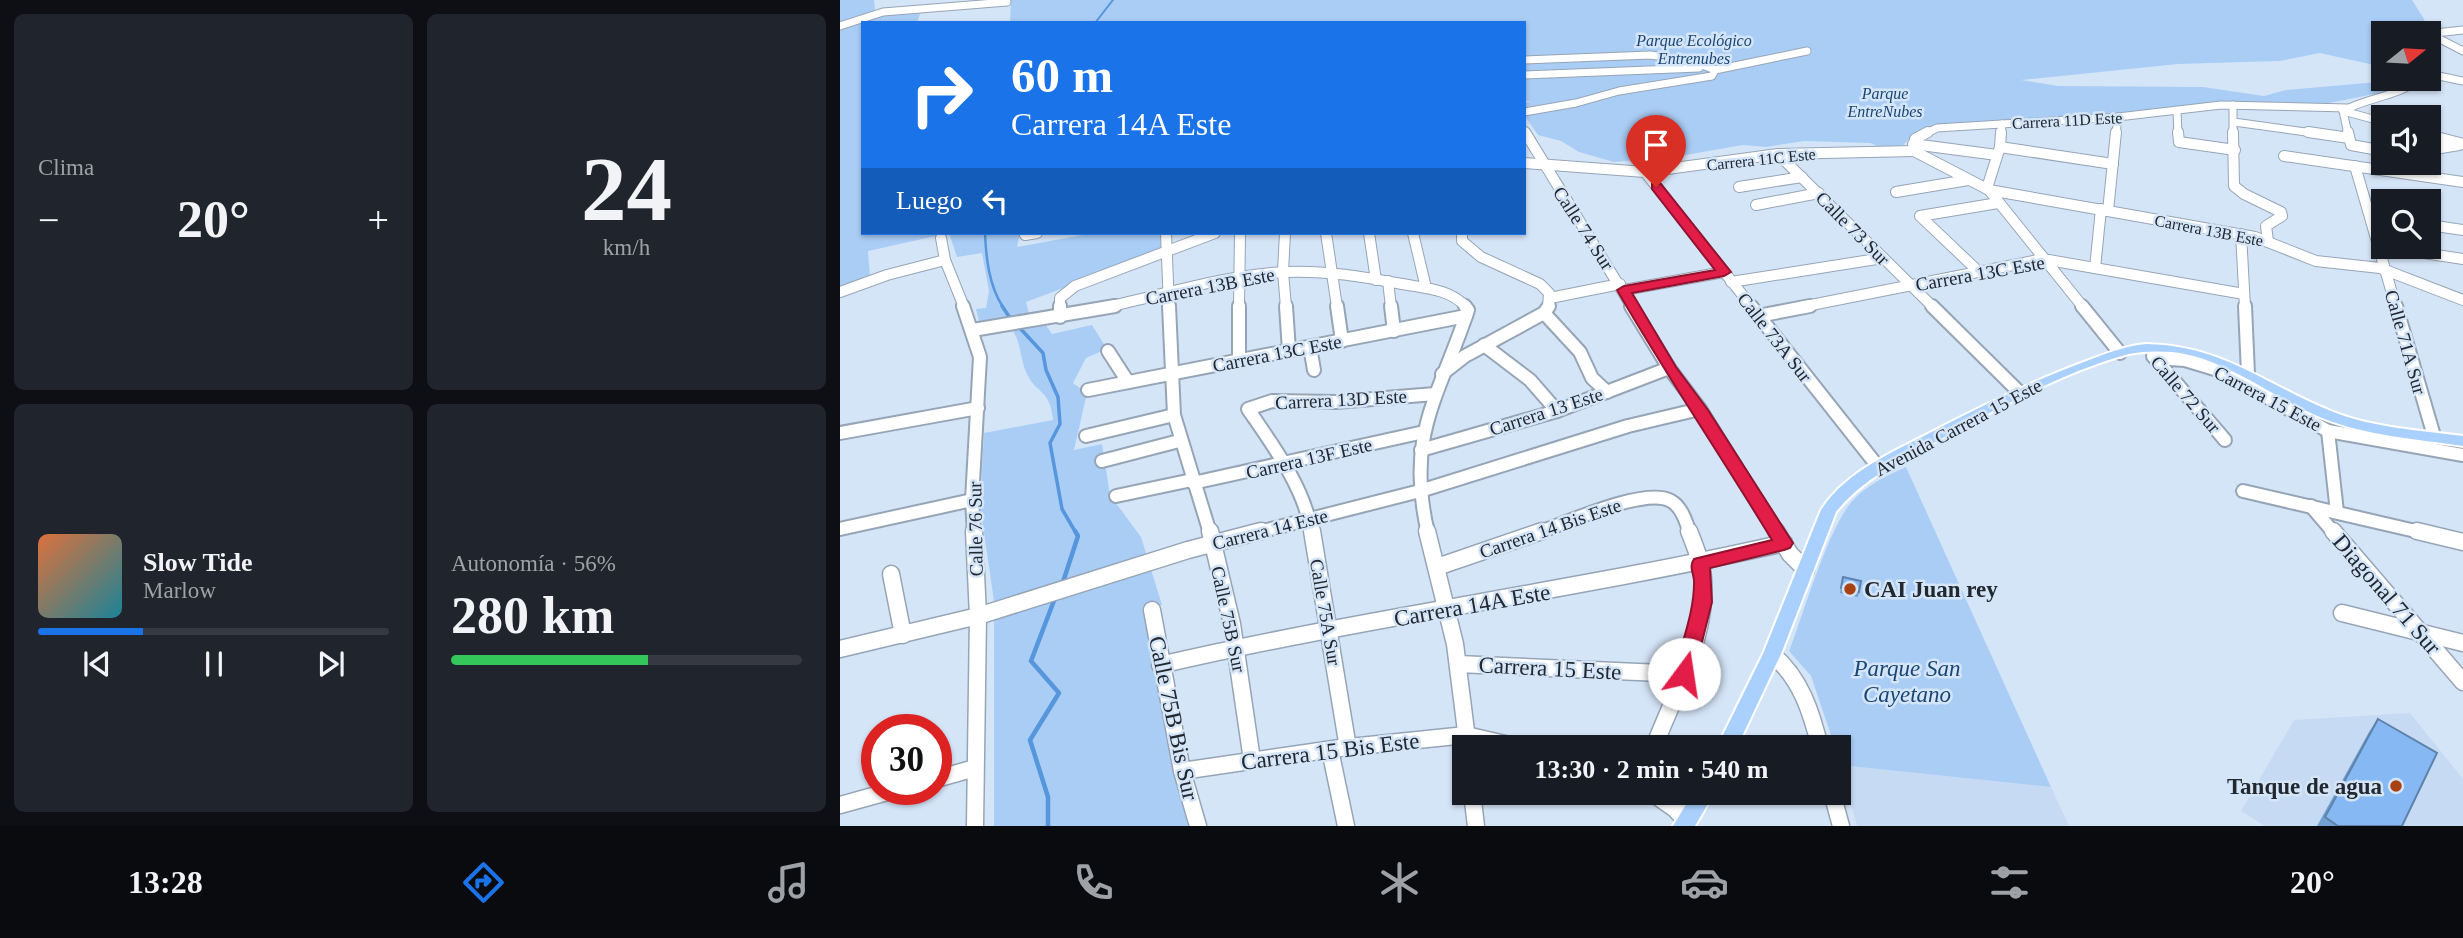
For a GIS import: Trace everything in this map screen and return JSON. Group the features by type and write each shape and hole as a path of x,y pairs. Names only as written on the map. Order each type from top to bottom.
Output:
{"main road":[{"name":"Avenida Carrera 15 Este","path":"1733,735 1772,654 1829,510 1836,500 1855,482 2018,391 2120,353 2180,349 2248,374 2327,414 2363,425 2463,442"},
{"path":"1685,824 1697,805"}],"street":[{"path":"840,26 894,10 1007,2"},
{"path":"2462,50 2434,36 2435,33 2463,30"},
{"path":"1526,75 1712,69 1807,51"},
{"path":"1526,60 1650,55 1692,61 1712,69"},
{"path":"1570,59 1577,72"},
{"path":"1526,112 1576,103 1657,83 1700,79 1712,76 1712,69"},
{"path":"2441,76 2463,81"},
{"path":"2345,109 2380,95 2404,91"},
{"path":"2233,105 2234,186 2241,193 2281,212 2282,216 2266,226 2268,241"},
{"name":"Carrera 11D Este","path":"1914,148 1915,139 1937,128 2118,117 2233,105 2345,109"},
{"path":"2345,109 2371,118"},
{"path":"2345,109 2350,142"},
{"path":"2177,111 2179,142 2235,150"},
{"path":"2095,268 2113,164 2118,117"},
{"path":"2234,122 2371,147"},
{"path":"2003,124 1988,189 2120,353"},
{"name":"Calle 74 Sur","path":"1526,133 1669,368 1700,410 1794,560 1806,570"},
{"path":"2441,138 2463,144"},
{"path":"2441,148 2463,144"},
{"path":"1914,148 1998,151 2113,164"},
{"name":"Carrera 11C Este","path":"1526,163 1644,172 1778,154 1914,148"},
{"name":"Carrera 13B Este","path":"1914,148 1988,189 2241,234 2268,241 2316,261 2385,270 2463,300"},
{"name":"Calle 73 Sur","path":"1778,154 2018,391"},
{"path":"2284,156 2463,183"},
{"name":"Calle 71A Sur","path":"2355,166 2371,220"},
{"name":"Calle 73A Sur","path":"1644,172 1879,468"},
{"path":"1739,187 1802,177"},
{"path":"1896,191 1968,180"},
{"path":"1756,205 1819,193"},
{"path":"1979,272 1920,216 1998,203"},
{"path":"2441,227 2463,230"},
{"path":"2241,234 2248,374"},
{"name":"Calle 75B Sur","path":"1166,235 1174,415 1179,441 1213,543 1238,646 1252,760"},
{"path":"1060,317 1059,306 1066,291 1210,235"},
{"path":"1239,360 1240,235"},
{"path":"1284,235 1283,272 1289,351"},
{"path":"1326,235 1342,341"},
{"path":"1370,235 1394,331"},
{"path":"1413,235 1426,288"},
{"path":"1440,377 1465,356 1544,313 1549,306 1550,298 1540,284 1481,257 1462,241 1462,235"},
{"name":"Calle 76 Sur","path":"941,238 945,260 973,330 980,357 972,500 978,616 975,826"},
{"path":"2441,256 2463,259"},
{"path":"1550,298 1622,287 1883,258"},
{"name":"Carrera 13C Este","path":"1758,316 2043,259 2244,294"},
{"name":"Calle 71A Sur","path":"2382,259 2434,436"},
{"path":"840,292 887,275 945,260"},
{"name":"Carrera 13B Este","path":"973,330 1060,317 1238,278 1283,272 1330,272 1448,293 1464,303 1468,310 1466,316"},
{"path":"1544,313 1580,352 1592,378 1607,392"},
{"path":"1466,316 1440,377 1424,432 1420,491 1448,610 1466,735"},
{"name":"Carrera 13C Este","path":"1088,390 1466,316"},
{"path":"1484,345 1530,380 1557,411"},
{"path":"1310,347 1314,370"},
{"path":"1108,351 1128,382"},
{"name":"Carrera 15 Este","path":"2150,353 2218,370 2329,430 2463,455"},
{"name":"Calle 72 Sur","path":"2150,353 2225,440"},
{"name":"Carrera 13 Este","path":"1421,450 1557,411 1669,368"},
{"name":"Carrera 13D Este","path":"1248,409 1272,401 1336,402 1435,394"},
{"path":"840,433 978,408"},
{"name":"Calle 75A Sur","path":"1248,409 1286,464 1310,520 1330,630 1346,826"},
{"name":"Carrera 14 Este","path":"840,649 1036,600 1213,543 1420,491 1628,426 1700,410"},
{"path":"1086,436 1174,415"},
{"path":"2329,430 2337,512"},
{"name":"Carrera 13F Este","path":"1116,496 1286,464 1424,432"},
{"path":"1102,461 1179,441"},
{"path":"2243,491 2463,542"},
{"name":"Carrera 14 Bis Este","path":"1437,567 1634,500 1665,497 1677,503 1685,516 1700,564"},
{"path":"840,529 972,500"},
{"name":"Diagonal 71 Sur","path":"2311,506 2463,682"},
{"name":"Carrera 14A Este","path":"1160,664 1238,646 1700,564 1784,543"},
{"path":"1659,735 1684,674 1702,602 1703,580 1700,564"},
{"path":"891,574 903,635"},
{"name":"Calle 75B Bis Sur","path":"1152,610 1182,771 1198,826"},
{"path":"2342,613 2463,643"},
{"path":"1772,654 1791,669 1798,680 1810,708 1817,735"},
{"name":"Carrera 15 Este","path":"1458,664 1684,674"},
{"name":"Carrera 15 Bis Este","path":"1182,771 1339,749 1452,742"},
{"path":"952,774 975,768"},
{"path":"840,805 861,799"},
{"path":"1473,805 1476,826"},
{"path":"1669,805 1685,824"},
{"path":"1835,805 1841,826"}],"shaded area":[{"path":"2410,713 2463,779 2463,826 2265,826 2241,811 2294,720"},
{"path":"1851,766 2051,787 2069,826 1857,826 1851,804"}],"green space":[{"path":"840,0 874,0 875,10 840,23"},
{"name":"Parque Ecológico Entrenubes","path":"1011,0 2412,0 2424,21 2371,21 2371,64 2320,53 2280,61 2178,64 2021,80 2058,86 2203,87 2264,96 2286,90 2371,83 2371,91 2390,91 2329,103 2175,109 1954,124 1912,136 1903,145 1881,147 1870,143 1804,141 1766,147 1743,145 1680,156 1614,162 1579,152 1561,141 1538,135 1526,118 1526,102 1531,101 1526,101 1526,21 1010,21"},
{"path":"921,11 918,21 867,21 882,16"},
{"path":"861,23 861,235 940,235 868,251 870,276 840,287 840,30"},
{"path":"950,235 1020,235 1017,247 1083,235 1161,235 1163,251 1026,302 1030,318 1040,316 1052,334 1092,325 1107,349 1086,358 1073,383 1087,393 1074,450 1102,444 1110,495 1141,537 1162,605 1146,610 1183,804 1190,826 994,826 994,601 980,506 984,433 1053,420 1049,402 1026,372 1014,332 1004,322 980,325 976,309 986,308 989,291 982,253 957,257"},
{"name":"Parque San Cayetano","path":"1906,467 2051,787 1851,766 1851,735 1831,735 1811,676 1789,651 1818,570 1845,510 1866,488"}],"building":[{"path":"1843,577 1861,581 1859,592 1841,588"},
{"path":"2378,719 2437,753 2402,826 2338,826 2325,817"}],"waterway":[{"path":"1097,21 1113,0"},
{"path":"985,235 991,281 1003,307"},
{"path":"1002,306 1012,321"},
{"path":"1018,326 1043,353 1046,370 1058,397 1060,424 1050,443 1062,509 1076,533"},
{"path":"1063,582 1078,536 1075,531"},
{"path":"1048,826 1048,797 1030,740 1059,693 1031,661 1055,598"}],"place":[{"name":"CAI Juan rey","path":"1850,589"},
{"name":"Tanque de agua","path":"2396,786"}],"route":[{"path":"1656,187 1724,272 1624,290 1669,368 1700,410 1784,543 1700,564 1703,580 1702,602 1684,674"}],"park label":[{"name":"Parque EntreNubes","path":"1885,102"}]}
